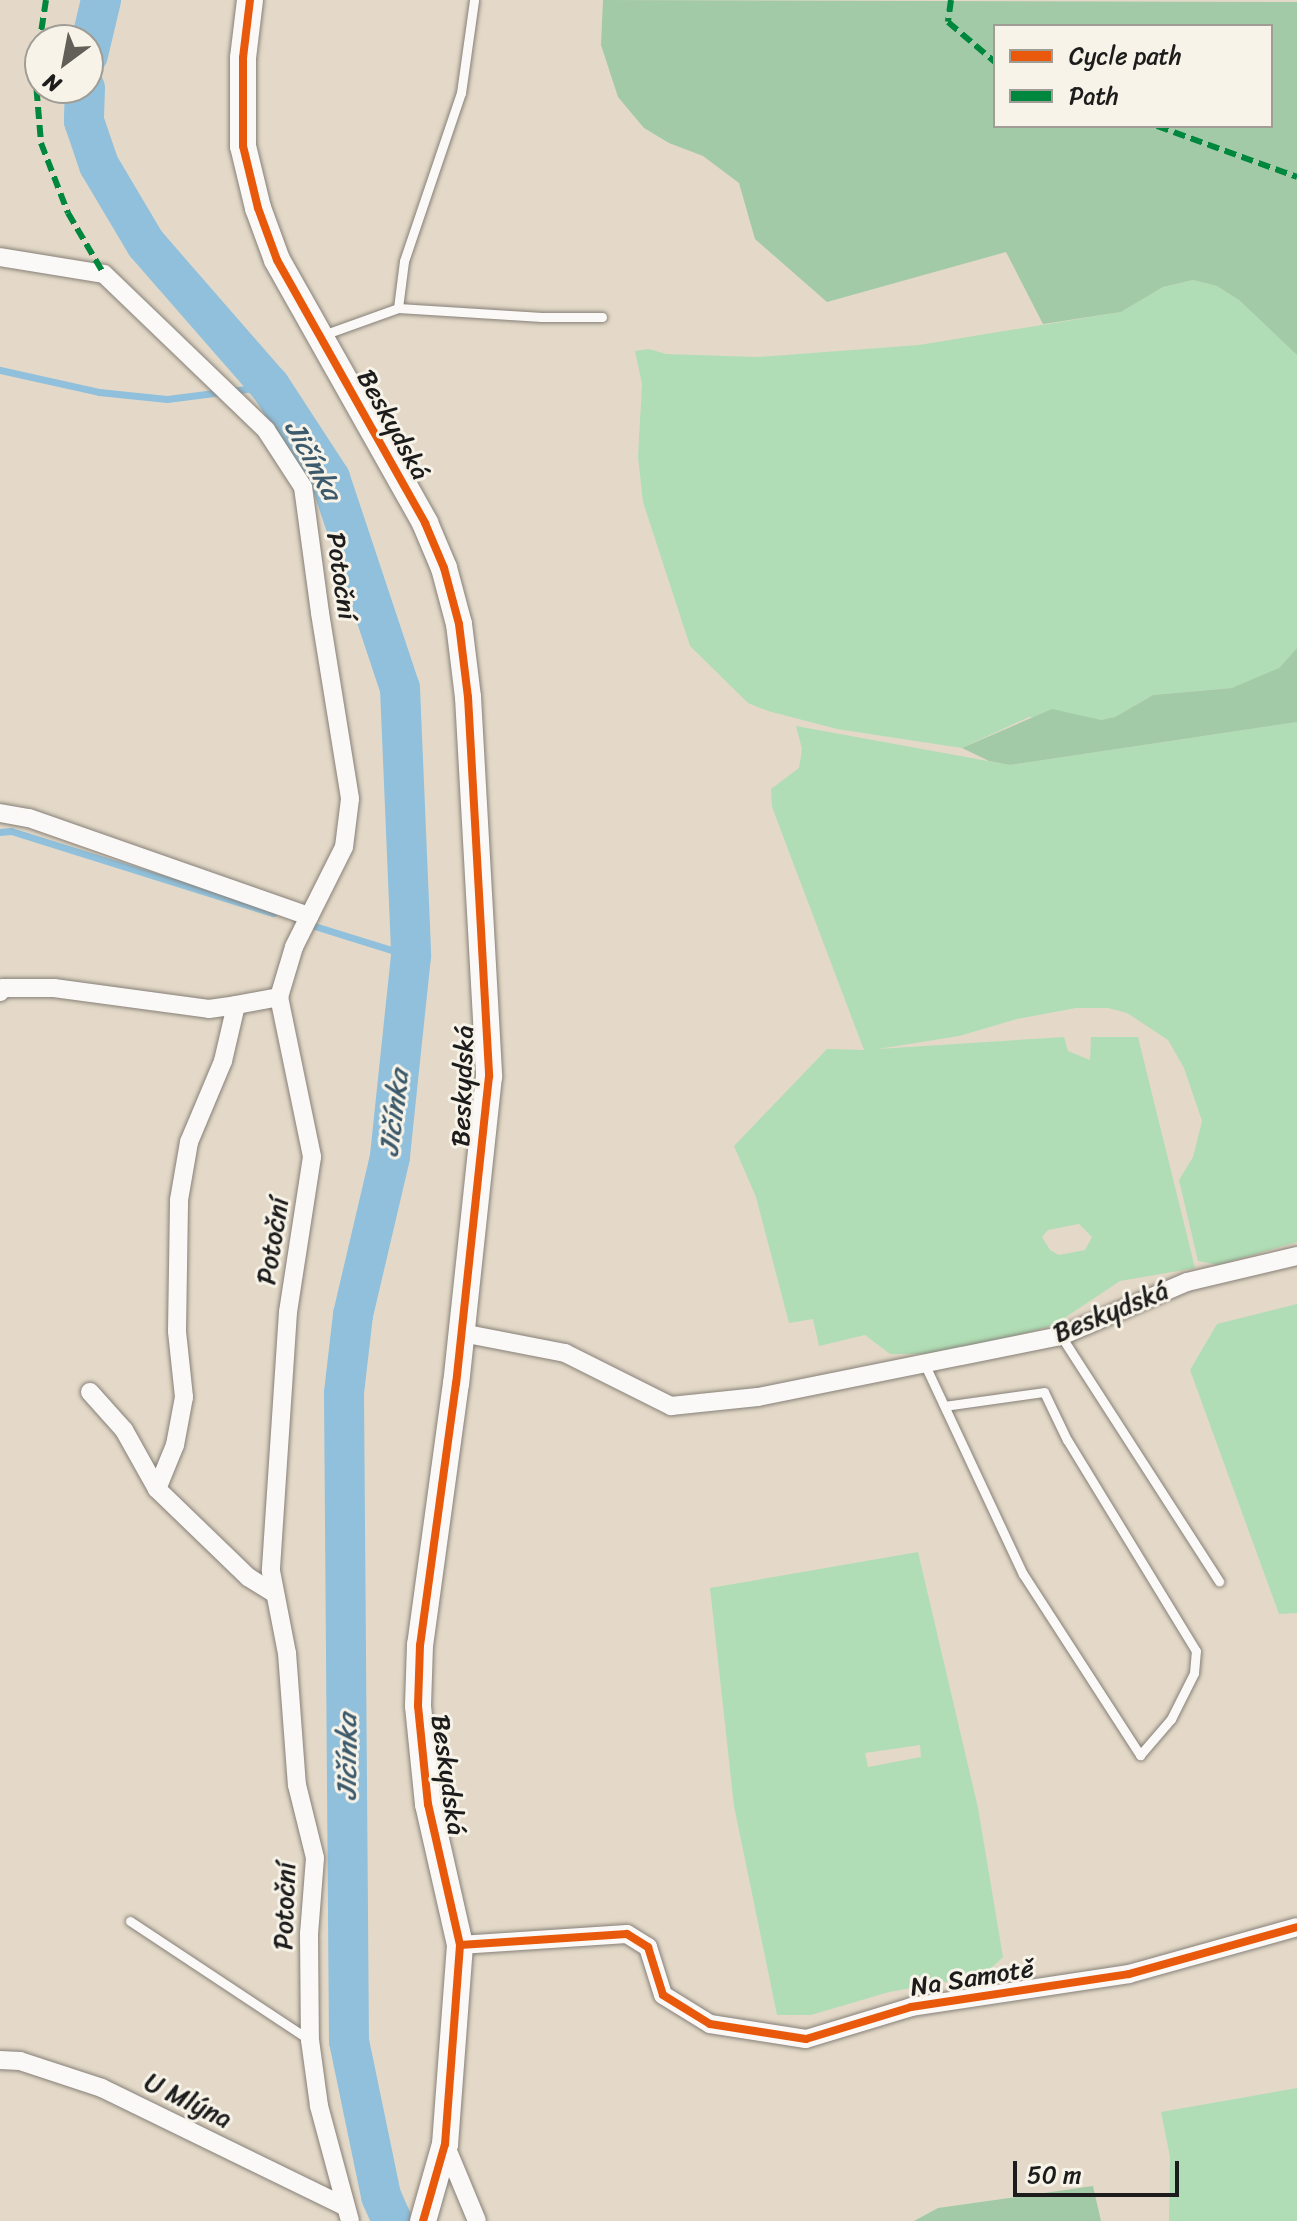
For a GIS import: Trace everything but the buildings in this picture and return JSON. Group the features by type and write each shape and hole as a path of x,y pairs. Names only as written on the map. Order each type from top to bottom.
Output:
{"street":[{"name":"Beskydská","path":"250,0 243,58 243,146 258,208 277,260 425,523 444,568 459,624 468,697 489,1076 462,1333 420,1645 418,1706 428,1804 460,1945 445,2144 424,2217"},
{"name":"Potoční","path":"0,257 104,274 266,430 303,487 350,799 344,847 294,947 279,997 312,1157 288,1312 271,1571 287,1653 297,1785 315,1858 309,1934 310,2040 319,2106 348,2214"},
{"path":"0,813 29,818 309,916"},
{"path":"0,992 3,988 54,988 209,1009 279,997"},
{"path":"157,1489 175,1445 184,1397 177,1331 179,1200 189,1142 223,1061 236,1005"},
{"name":"Beskydská","path":"462,1333 565,1353 671,1406 758,1397 1061,1336 1187,1282 1297,1256"},
{"path":"90,1392 124,1430 157,1489 248,1577 274,1593"},
{"name":"Na Samotě","path":"460,1945 627,1934 648,1947 663,1995 710,2024 806,2039 911,2007 1129,1974 1297,1927"},
{"name":"U Mlýna","path":"0,2060 20,2061 102,2088 348,2214"},
{"path":"445,2144 477,2221"}],"lane":[{"path":"398,308 404,261 461,93 474,0"},
{"path":"320,336 398,308 542,317 602,317"},
{"path":"1061,1336 1219,1581"},
{"path":"924,1363 1023,1574 1140,1755 1171,1719 1194,1673 1196,1651 1067,1440 1044,1392 945,1406"},
{"path":"130,1921 310,2040"}],"green space":[{"path":"603,0 1297,2 1297,355 1239,300 1217,286 1193,280 1163,287 1121,312 1043,324 1006,252 827,302 755,239 739,183 703,156 669,143 644,128 618,97 601,45"},
{"path":"1193,280 1217,286 1239,300 1297,355 1297,648 1279,668 1257,680 1232,688 1153,695 1115,717 1101,720 1029,717 962,748 837,729 768,711 748,703 690,646 643,502 638,457 642,384 635,351 649,349 666,354 758,357 919,345 1121,312 1163,287"},
{"path":"1297,648 1297,722 1010,765 989,761 962,748 1052,709 1101,720 1115,717 1153,695 1232,688 1279,668"},
{"path":"1297,722 1297,1242 1218,1265 1198,1261 1179,1180 1193,1157 1202,1121 1184,1068 1168,1040 1127,1013 1108,1008 1076,1008 1017,1019 959,1036 878,1049 1064,1037 1068,1051 1090,1060 1091,1037 1138,1037 1195,1268 1120,1281 1054,1325 954,1354 890,1354 865,1335 819,1346 813,1319 789,1323 756,1197 734,1146 827,1049 864,1050 772,807 771,789 799,768 802,749 796,726 1010,765","holes":["1079,1224 1092,1237 1085,1250 1059,1255 1050,1250 1042,1237 1048,1230"]},
{"path":"1297,1304 1297,1613 1279,1614 1190,1370 1217,1324"},
{"path":"918,1552 978,1808 1003,1957 984,1975 889,1992 811,2015 777,2015 734,1806 710,1588","holes":["920,1745 921,1757 868,1767 865,1753"]},
{"path":"1297,2088 1297,2221 1169,2221 1170,2157 1161,2112"},
{"path":"1093,2186 1101,2221 914,2221 938,2208"}],"waterway":[{"name":"Jičínka","path":"95,24 101,0"},
{"name":"Jičínka","path":"85,104 84,121 99,165 146,244 270,386 330,478 400,688 411,956 390,1157 353,1315 344,1393 349,2041 381,2196 392,2221"},
{"path":"0,370 99,392 167,399 270,386"},
{"path":"0,832 11,831 273,913"},
{"path":"308,924 411,956"}],"marked path":[{"path":"46,0 35,71 41,143 68,213 104,274"},
{"path":"951,0 948,22 993,60"},
{"path":"1162,128 1297,177"}],"cycle path":[{"path":"250,0 243,58 243,146 258,208 277,260 425,523 444,568 459,624 468,697 489,1076 456,1383 420,1645 418,1706 428,1804 460,1945 445,2144 423,2221"},
{"path":"460,1945 627,1934 648,1947 663,1995 710,2024 806,2039 911,2007 1129,1974 1297,1927"}]}
